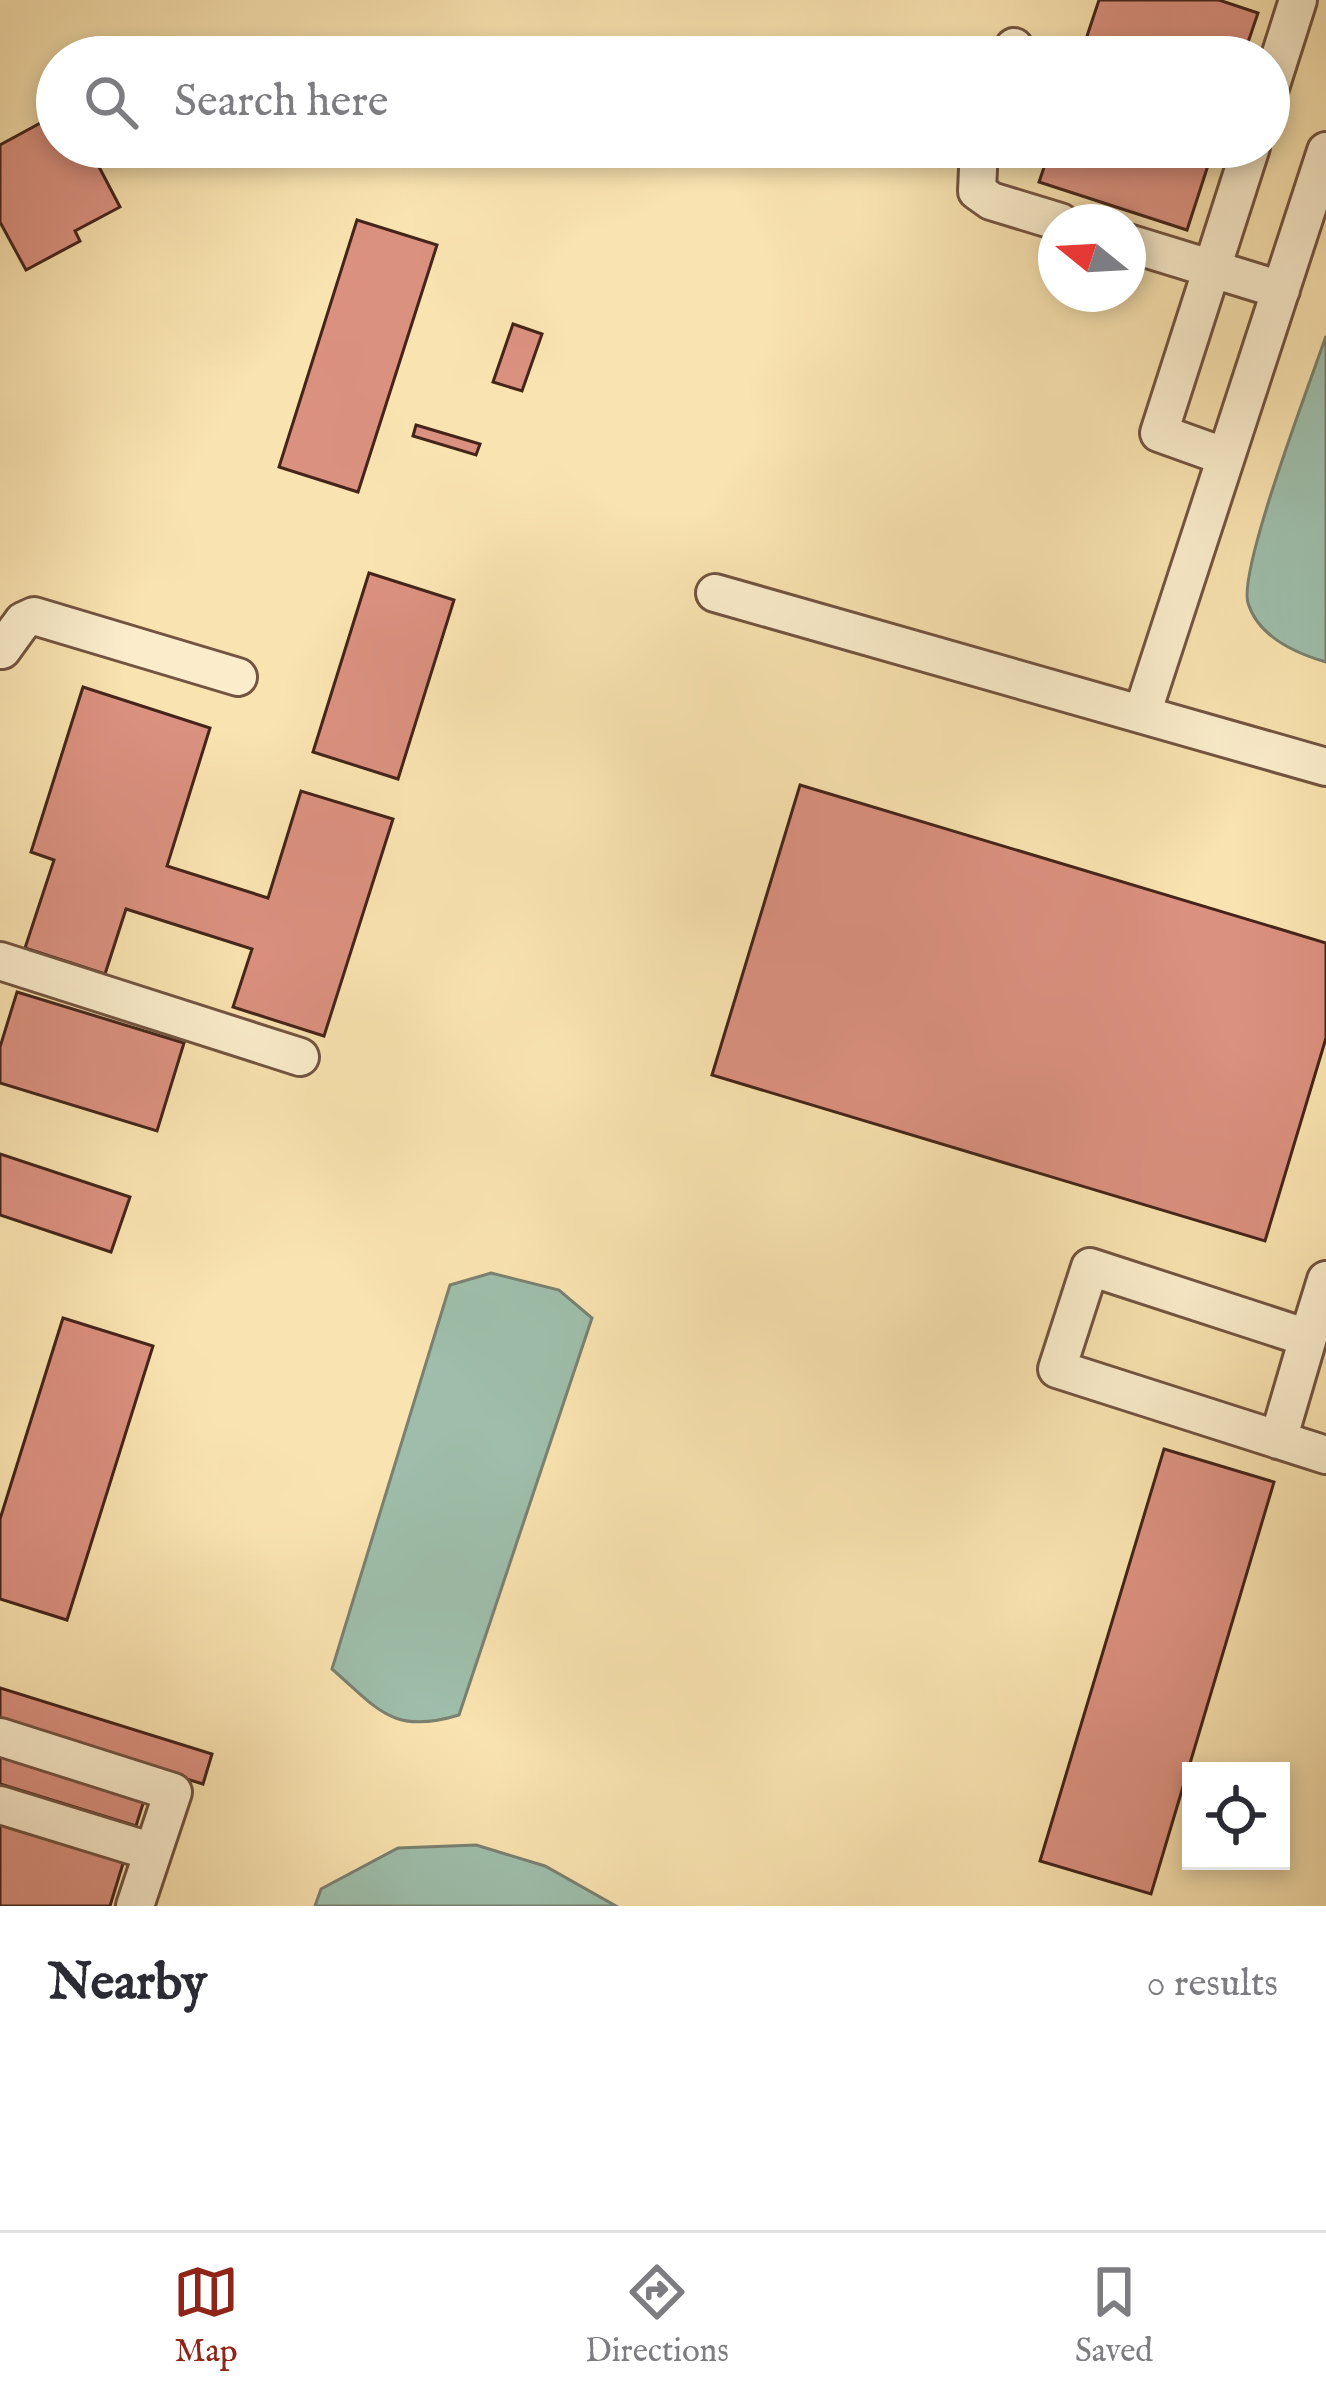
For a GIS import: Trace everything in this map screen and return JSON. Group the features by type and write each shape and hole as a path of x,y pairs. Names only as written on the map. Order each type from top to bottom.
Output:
{"street":[{"path":"1287,36 1298,0"},
{"path":"1142,714 1326,151"},
{"path":"978,168 977,191 991,201 1038,215"},
{"path":"1226,457 1159,433 1244,168"},
{"path":"1146,248 1281,290"},
{"path":"715,593 1326,766"},
{"path":"1,652 23,621 34,616 238,677"},
{"path":"0,961 300,1057"},
{"path":"1308,1338 1090,1268 1057,1369 1326,1455"},
{"path":"1278,1440 1326,1280"},
{"path":"0,1737 172,1792 135,1906"},
{"path":"0,1805 153,1852"}],"shaded area":[{"path":"1326,336 1326,662 1290,648 1260,625 1248,603 1248,584 1264,516"},
{"path":"491,1273 559,1290 592,1318 459,1715 402,1720 375,1707 332,1669 450,1285"},
{"path":"476,1845 545,1866 616,1906 315,1906 321,1889 398,1848"}],"building":[{"path":"1099,0 1219,0 1258,13 1250,36 1087,36"},
{"path":"36,125 36,168 100,168 120,207 75,231 80,241 26,270 0,222 0,145"},
{"path":"1044,168 1207,168 1187,230 1146,217 1146,204 1107,204 1039,182"},
{"path":"357,220 437,245 358,492 279,467"},
{"path":"513,324 542,334 522,391 493,382"},
{"path":"416,425 480,444 476,455 413,436"},
{"path":"369,573 454,600 398,779 313,752"},
{"path":"83,687 210,728 167,866 268,898 301,791 393,819 324,1036 233,1007 252,949 126,909 105,974 25,948 54,860 31,852"},
{"path":"800,785 1326,943 1326,1038 1265,1241 712,1075"},
{"path":"17,992 184,1043 157,1131 0,1083 0,1047"},
{"path":"0,1154 130,1197 111,1252 0,1215"},
{"path":"63,1318 153,1346 67,1620 0,1599 0,1519"},
{"path":"1164,1449 1274,1482 1190,1762 1182,1762 1182,1790 1151,1894 1040,1861"},
{"path":"0,1688 212,1754 203,1784 0,1721"},
{"path":"0,1748 146,1794 136,1826 0,1784"},
{"path":"0,1817 125,1857 110,1906 0,1906"}]}
